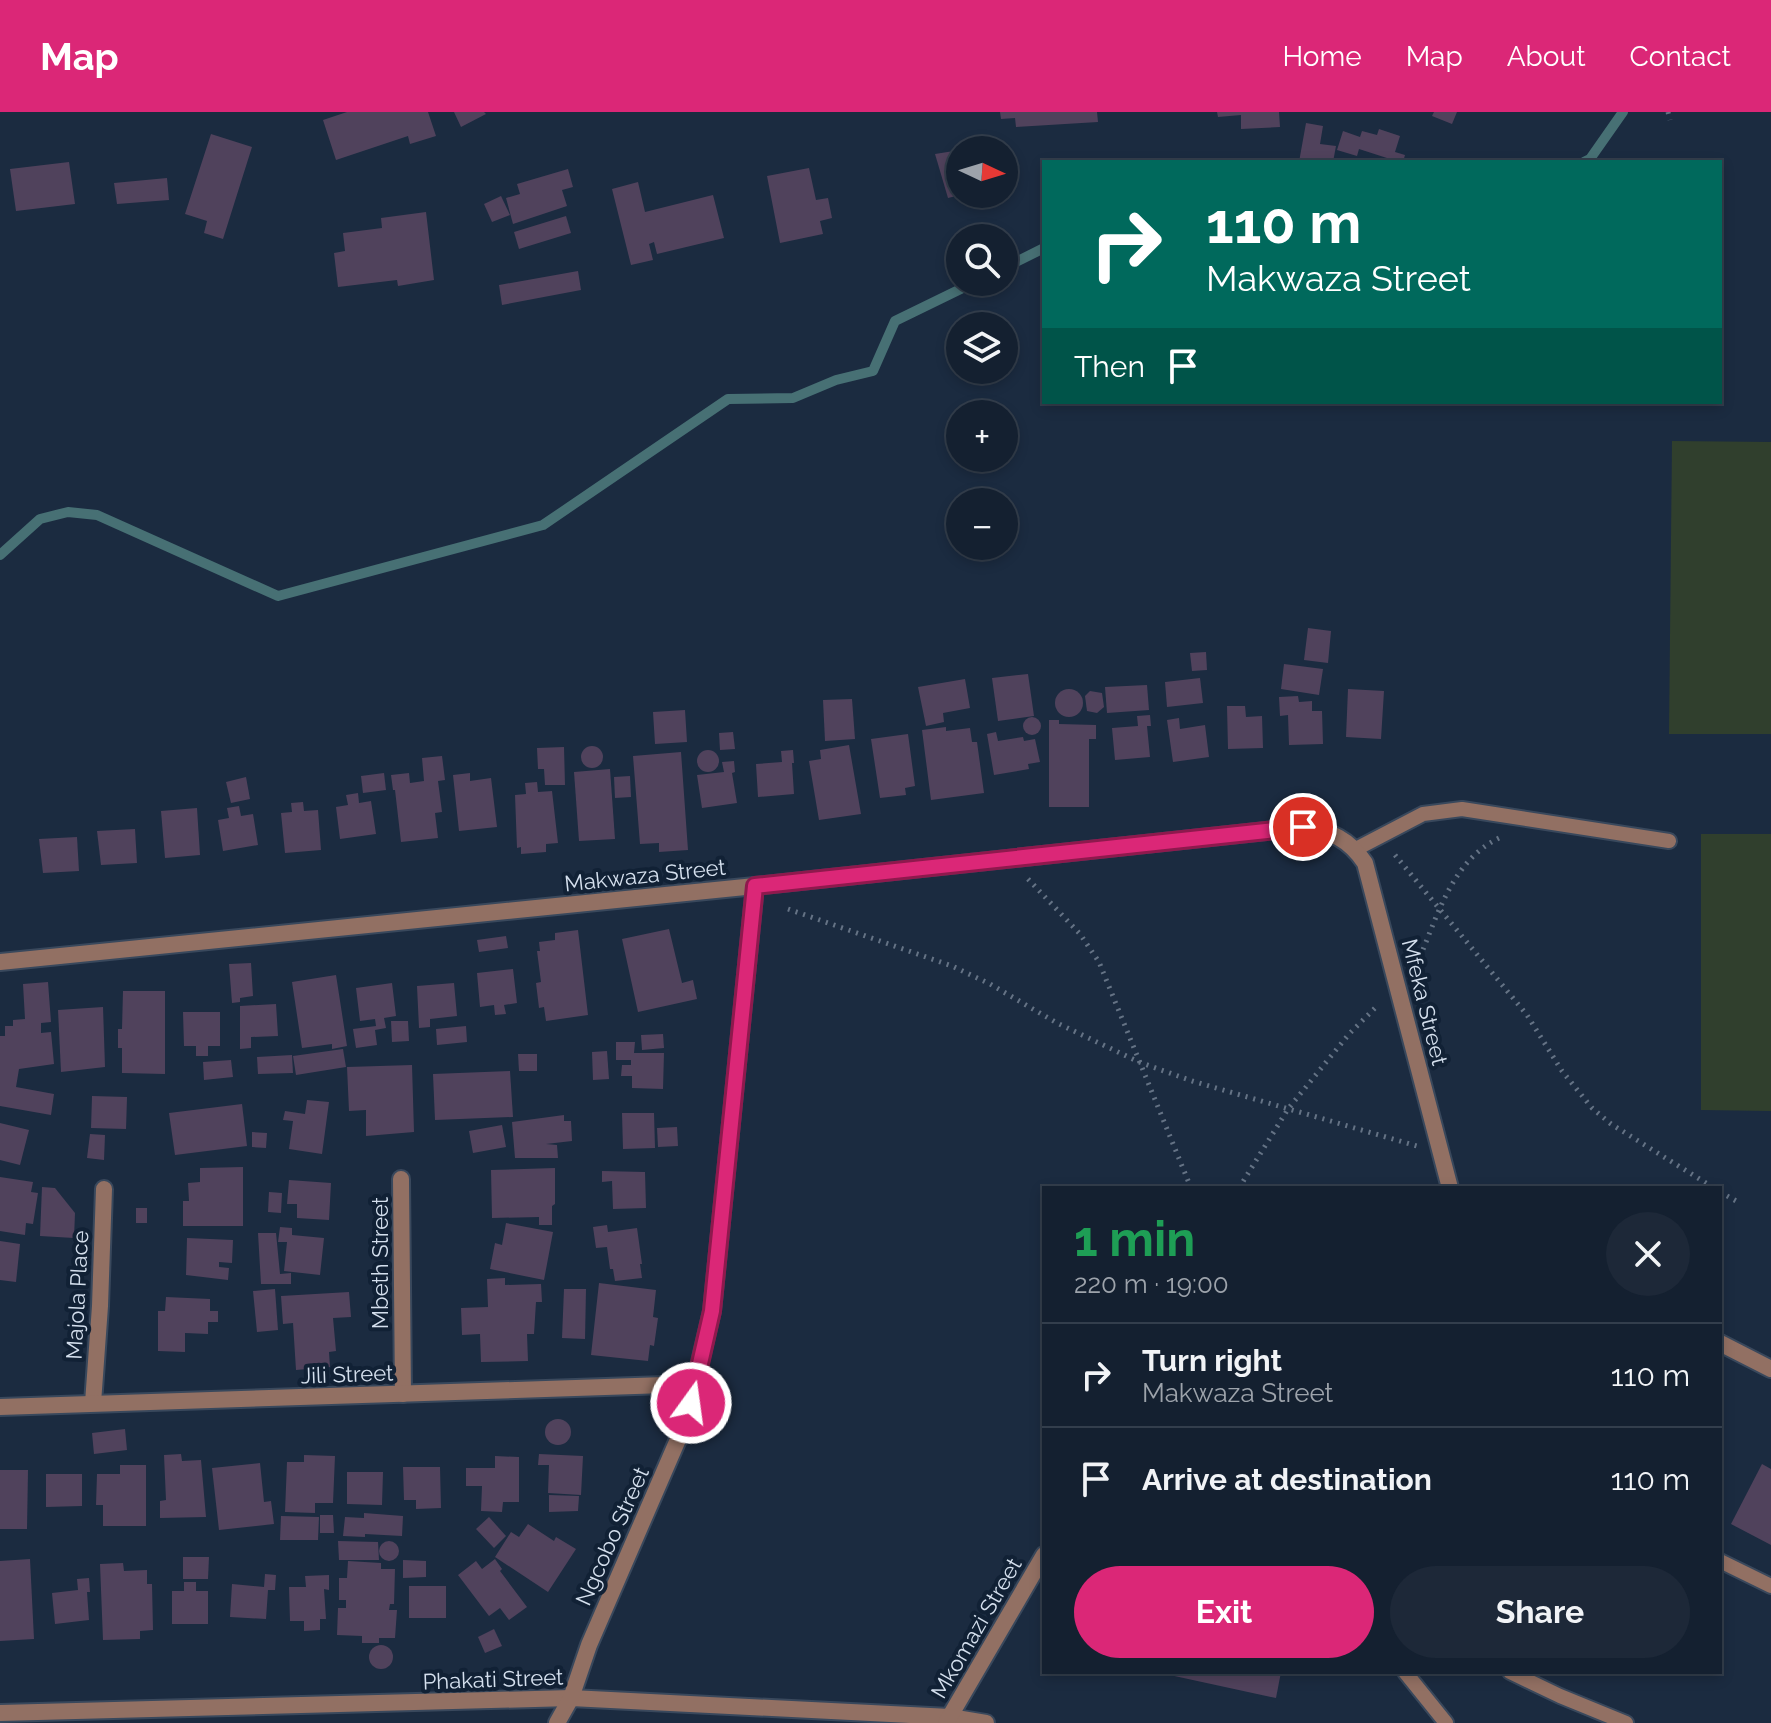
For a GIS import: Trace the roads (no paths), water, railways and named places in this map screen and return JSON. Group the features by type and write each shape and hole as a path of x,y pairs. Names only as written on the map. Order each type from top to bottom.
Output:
{"street":[{"name":"Makwaza Street","path":"0,962 754,891 1007,859 1303,827 1323,829 1341,837"},
{"name":"Mfeka Street","path":"1341,837 1356,849 1365,863 1373,888 1449,1186"},
{"name":"Ngcobo Street","path":"557,1723 571,1698 589,1645 686,1421 695,1384 712,1311 754,891"},
{"name":"Mbeth Street","path":"401,1179 403,1394"},
{"name":"Majola Place","path":"93,1403 104,1189"},
{"path":"1722,1344 1771,1369"},
{"name":"Jili Street","path":"0,1407 695,1384"},
{"name":"Mkomazi Street","path":"948,1720 1042,1558"},
{"name":"Phakati Street","path":"0,1713 571,1698 986,1723"},
{"path":"236,1723 244,1708"}],"lane":[{"path":"1356,849 1423,814 1462,809 1669,841"},
{"path":"1722,1562 1771,1586"},
{"path":"1407,1674 1446,1723"},
{"path":"1514,1674 1626,1723"}],"waterway":[{"path":"1588,160 1623,112"},
{"path":"1018,261 1042,249"},
{"path":"0,555 40,519 68,512 97,515 278,596 543,525 728,399 793,398 836,380 873,371 895,321 946,296"}]}
